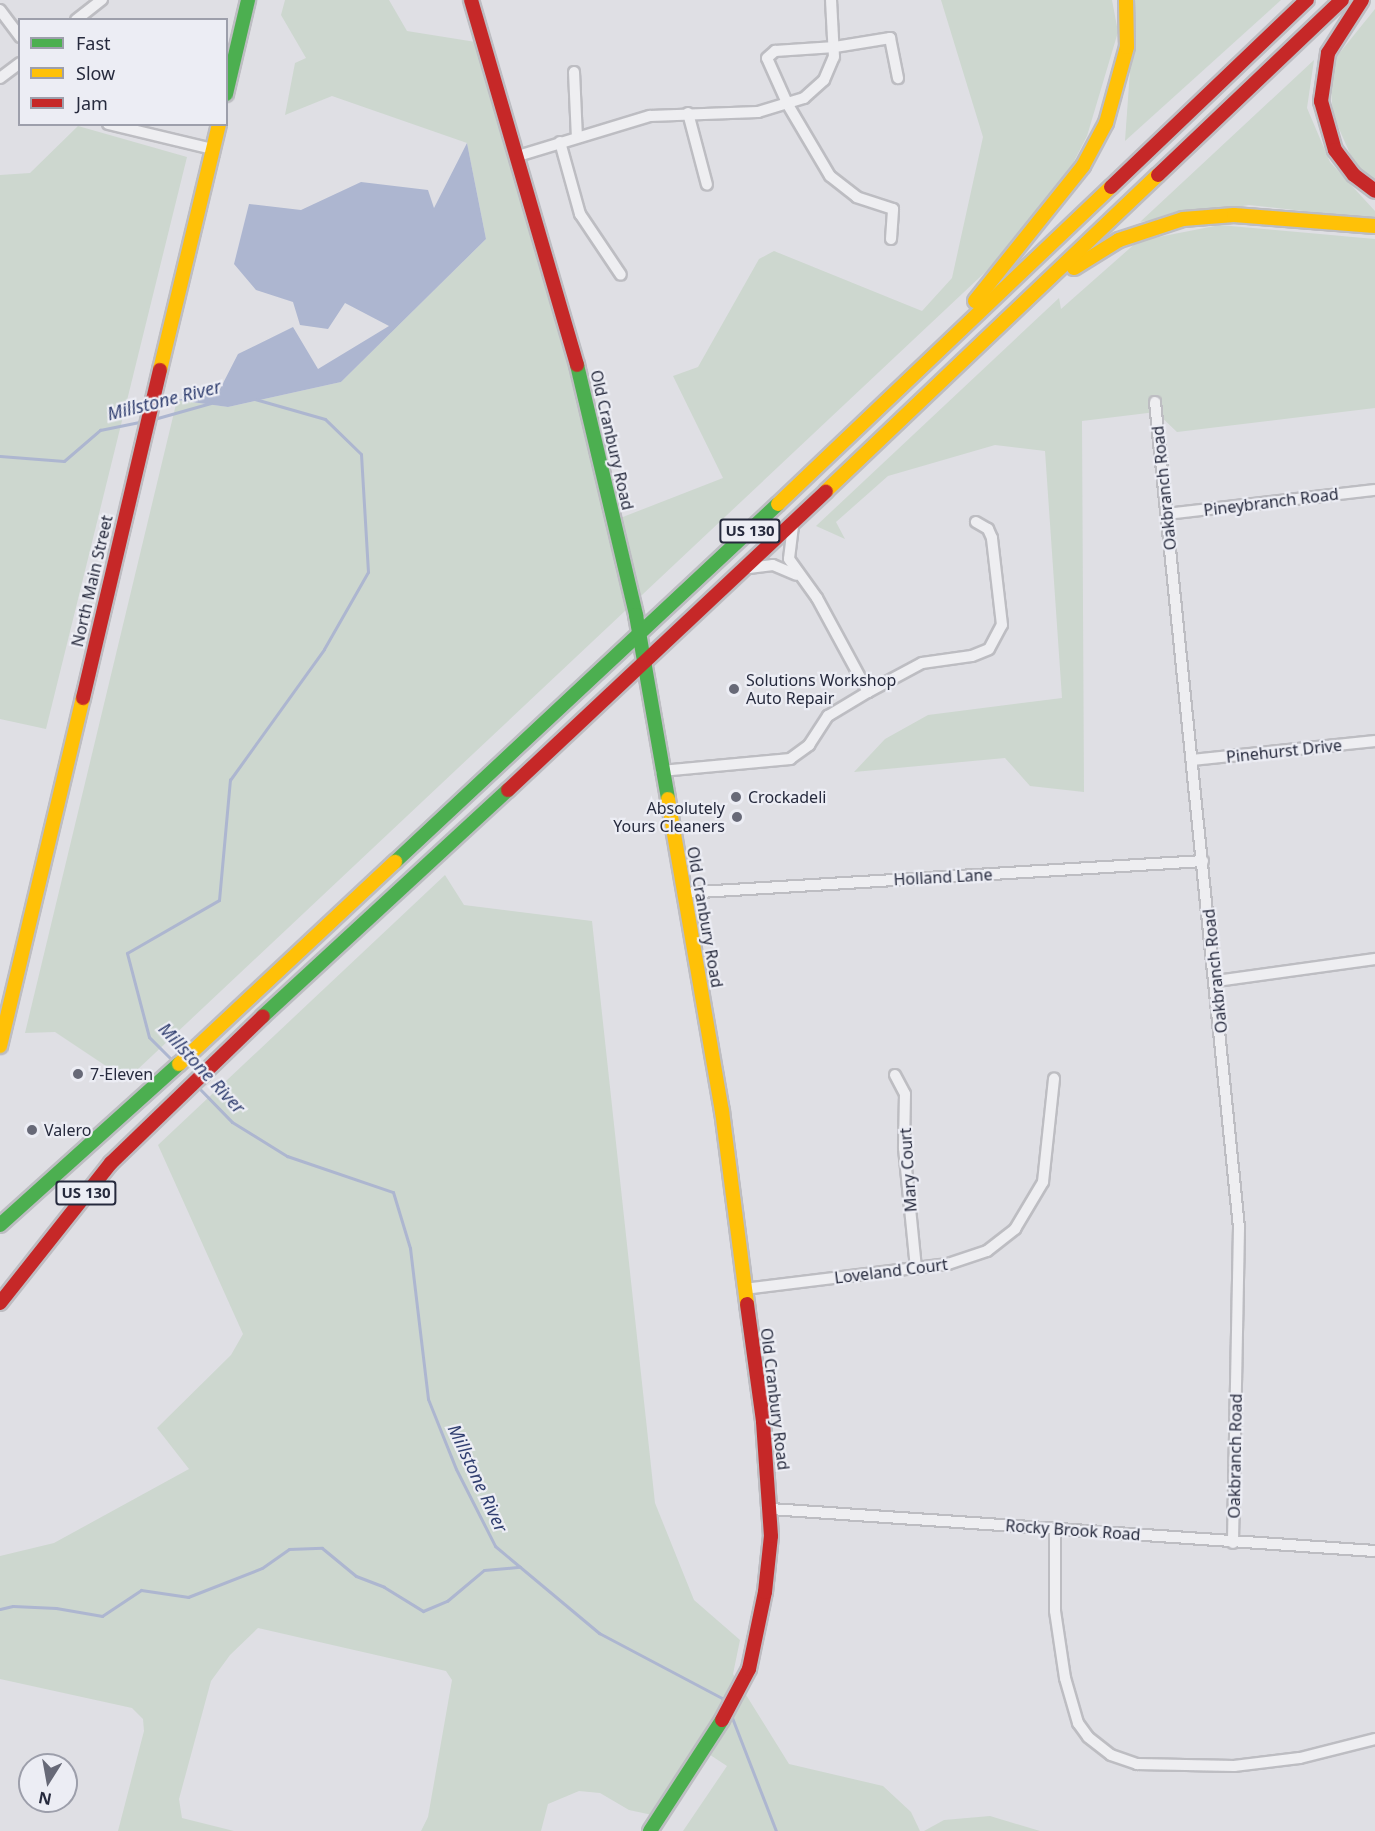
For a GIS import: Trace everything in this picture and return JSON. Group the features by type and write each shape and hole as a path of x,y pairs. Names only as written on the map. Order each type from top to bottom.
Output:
{"main road":[{"path":"228,85 248,0"},
{"name":"Old Cranbury Road","path":"471,0 564,311 639,636 722,1111 763,1421 771,1509 765,1592 751,1659 738,1693 721,1722 650,1831"},
{"path":"924,365 1071,180 1095,145 1123,73 1128,37 1126,0"},
{"name":"US 130","path":"0,1226 187,1057 639,636 1307,0"},
{"name":"US 130","path":"0,1303 111,1163 182,1091 643,665 1342,0"},
{"path":"1362,0 1328,53 1321,101 1335,150 1354,175 1375,191"},
{"name":"North Main Street","path":"0,1046 219,126"},
{"path":"1028,300 1119,240 1183,219 1234,215 1375,226"}],"street":[{"path":"79,18 102,0"},
{"path":"518,156 626,122 688,113 739,114 788,105 804,98 824,80 835,47 831,0"},
{"path":"0,10 18,34"},
{"path":"891,239 893,209 857,197 830,177 767,64 770,53 835,47 890,38 898,78"},
{"path":"0,78 18,64"},
{"path":"574,72 577,137"},
{"path":"688,113 707,185"},
{"path":"116,126 213,149"},
{"path":"560,142 580,214 621,275"},
{"name":"Oakbranch Road","path":"1155,402 1216,981 1239,1228 1233,1543"},
{"name":"Pineybranch Road","path":"1167,514 1375,489"},
{"path":"794,521 789,559 799,577 817,598 868,692"},
{"path":"661,771 790,759 808,745 828,716 868,692 922,663 981,654 996,643 1002,626 992,538 988,529 976,522"},
{"path":"741,572 756,565 773,565 799,577"},
{"name":"Pinehurst Drive","path":"1192,760 1375,741"},
{"name":"Holland Lane","path":"683,893 1203,861"},
{"path":"1216,981 1375,959"},
{"name":"Mary Court","path":"895,1075 905,1094 904,1148 916,1268"},
{"name":"Loveland Court","path":"744,1289 916,1268 966,1260 987,1251 1015,1229 1042,1182 1054,1079"},
{"name":"Rocky Brook Road","path":"771,1509 1055,1528 1233,1543 1375,1551"},
{"path":"1055,1528 1055,1611 1065,1678 1078,1723 1088,1737 1111,1755 1137,1764 1234,1766 1300,1758 1375,1739"}],"shaded area":[{"path":"285,0 389,0 407,31 482,43 610,522 723,478 673,376 698,367 759,259 774,251 922,311 952,278 983,137 941,0 1112,0 1118,32 1087,136 1047,214 137,1070 118,1074 55,1032 25,1033 177,400 228,407 341,382 486,239 467,143 332,96 285,115 295,63 306,58 281,15"},
{"path":"1135,0 1281,0 1125,141"},
{"path":"1375,9 1375,181 1359,174 1333,115 1329,66"},
{"path":"1314,60 1307,108 1330,162 1375,211 1375,219 1249,205 1140,222"},
{"path":"78,126 187,157 46,729 0,719 0,175 30,173"},
{"path":"1220,225 1375,239 1375,408 1177,432 1156,412 1082,421 1084,792 1030,786 1005,758 854,772 885,739 928,715 1062,698 1045,451 995,445 888,476 836,522 845,539 816,526 1059,298 1061,309 1138,241"},
{"path":"445,875 464,905 592,921 655,1503 694,1600 740,1640 733,1674 789,1764 883,1786 911,1812 920,1831 683,1831 727,1766 695,1745 657,1816 629,1810 600,1793 579,1791 548,1804 541,1831 421,1831 428,1817 452,1680 446,1671 258,1628 230,1655 211,1681 179,1799 182,1818 234,1831 118,1831 144,1731 143,1719 132,1708 0,1679 0,1556 54,1543 189,1469 157,1428 231,1355 243,1334 158,1145"},
{"path":"990,1816 1040,1831 924,1831 944,1820"}],"water":[{"path":"467,143 486,239 341,382 228,407 177,400 219,391 238,354 293,327 318,369 389,326 345,303 328,329 300,325 293,302 256,290 234,264 249,204 301,210 361,182 428,190 434,208"}],"waterway":[{"name":"Millstone River","path":"171,1059 149,1037 127,953 219,900 230,780 324,649 368,572 361,454 325,419 255,399"},
{"name":"Millstone River","path":"154,419 211,403"},
{"name":"Millstone River","path":"0,456 64,461 100,430 144,421"},
{"name":"Millstone River","path":"197,1086 232,1122 287,1156 393,1192 410,1248 428,1399 456,1469 495,1546 599,1633 722,1698 725,1704"},
{"path":"0,1609 13,1606 56,1608 102,1616 141,1590 188,1597 262,1568 289,1549 322,1548 356,1576 384,1587 423,1611 447,1601 484,1570 520,1567"},
{"name":"Millstone River","path":"731,1715 776,1831"}],"traffic: fast":[{"path":"228,85 248,0"},
{"path":"577,365 636,615 668,799"},
{"path":"395,862 778,504"},
{"path":"263,1016 508,790"},
{"path":"0,1225 179,1064"},
{"path":"650,1831 722,1720"}],"traffic: slow":[{"path":"975,301 1083,166 1106,123 1127,47 1126,0"},
{"path":"160,370 219,126"},
{"path":"826,491 1158,175"},
{"path":"778,504 1111,187"},
{"path":"1074,268 1119,240 1183,219 1234,215 1375,226"},
{"path":"0,1046 83,698"},
{"path":"668,799 722,1111 747,1304"},
{"path":"179,1064 395,862"}],"traffic: jam":[{"path":"471,0 577,365"},
{"path":"1111,187 1307,0"},
{"path":"1158,175 1342,0"},
{"path":"1362,0 1328,53 1321,101 1335,150 1354,175 1375,191"},
{"path":"83,698 160,370"},
{"path":"508,790 826,491"},
{"path":"0,1303 111,1163 263,1016"},
{"path":"722,1720 749,1669 765,1592 771,1536 763,1421 747,1304"}],"place":[{"name":"Solutions Workshop Auto Repair","path":"734,689"},
{"name":"Crockadeli","path":"736,797"},
{"name":"Absolutely Yours Cleaners","path":"737,817"},
{"name":"7-Eleven","path":"78,1074"},
{"name":"Valero","path":"32,1130"}]}
